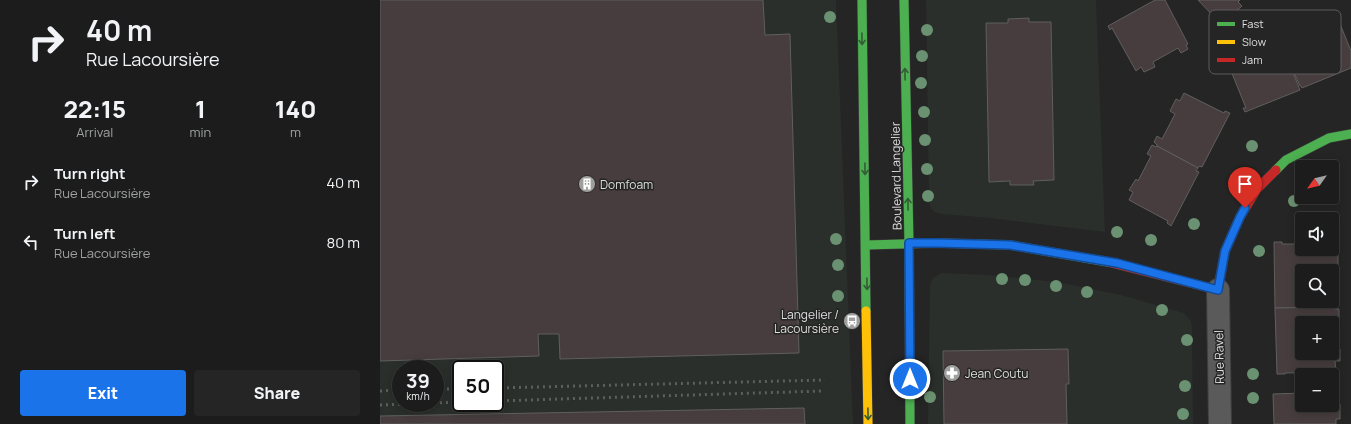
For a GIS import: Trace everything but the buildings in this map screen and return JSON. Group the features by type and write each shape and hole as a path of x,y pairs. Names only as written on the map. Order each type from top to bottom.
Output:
{"main road":[{"path":"862,0 868,424"},
{"name":"Boulevard Langelier","path":"904,0 909,243 910,424"},
{"path":"866,245 909,243 1010,245 1117,263 1218,290 1225,251 1240,217 1257,189 1286,160 1329,138 1351,134"}],"street":[{"name":"Rue Ravel","path":"1218,290 1220,424"}],"shaded area":[{"name":"Domfoam","path":"380,0 836,0 853,424 380,424"},
{"path":"926,0 1096,0 1105,232 934,212 930,206 929,200"},
{"path":"941,273 988,275 1057,282 1121,295 1184,313 1191,321 1192,327 1193,424 928,424 930,285 933,278"}],"railway":[{"path":"504,388 825,380"},
{"path":"444,389 452,389"},
{"path":"380,391 392,390"},
{"path":"504,401 822,391"},
{"path":"380,405 452,402"}],"traffic: fast":[{"path":"862,0 866,311"},
{"path":"904,0 909,243 910,424"},
{"path":"1276,170 1286,160 1329,138 1351,134"},
{"path":"866,245 938,243 1010,245 1108,262"}],"traffic: slow":[{"path":"866,311 868,424"}],"traffic: jam":[{"path":"1108,262 1218,290 1225,251 1240,217 1257,189 1276,170"}],"place":[{"name":"Domfoam","path":"587,184"},
{"name":"Langelier / Lacoursière","path":"852,321"},
{"name":"Jean Coutu","path":"952,373"}],"route":[{"path":"910,379 909,243 1010,245 1117,263 1163,277 1218,290 1225,251 1245,208"}]}
